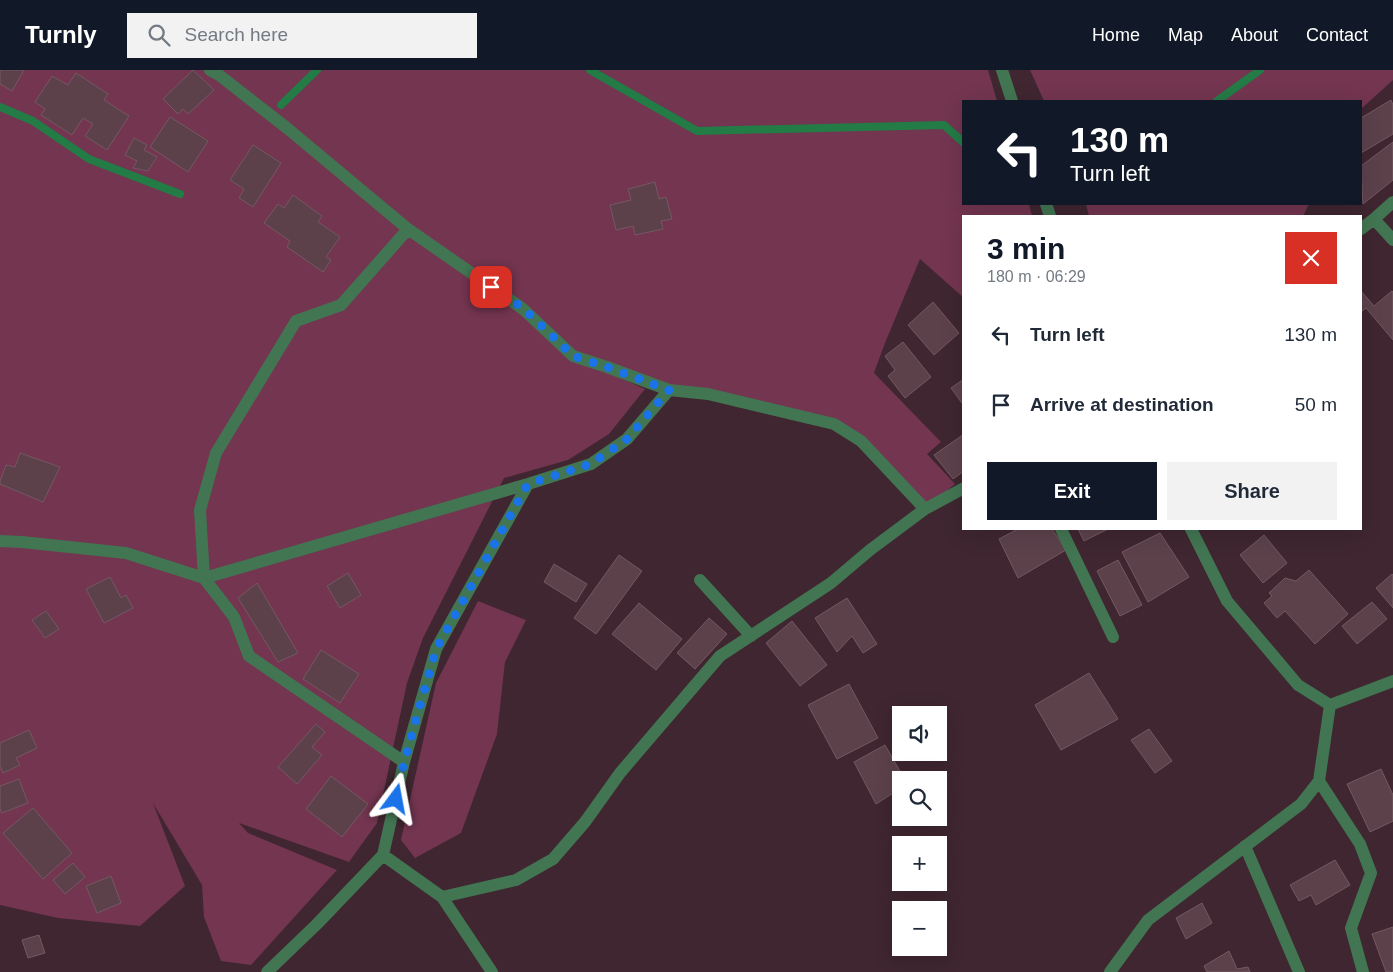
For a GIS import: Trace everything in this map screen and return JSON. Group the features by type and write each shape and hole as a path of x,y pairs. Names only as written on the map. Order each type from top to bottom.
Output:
{"street":[{"path":"210,70 287,128 408,229 523,308 573,356 669,390 708,394 834,424 861,441 925,509"},
{"path":"1002,70 1012,100"},
{"path":"1362,227 1393,202"},
{"path":"1374,218 1393,240"},
{"path":"404,762 249,656 234,617 204,578 200,510 216,452 296,321 342,305 408,229"},
{"path":"0,541 126,553 204,578 591,464 627,439 669,390"},
{"path":"268,972 383,855 404,762 436,649 528,484"},
{"path":"442,897 516,880 553,859 585,822 620,773 720,656 831,583 870,550 925,509 962,489"},
{"path":"1060,530 1113,637"},
{"path":"1192,530 1227,601 1298,685 1330,705"},
{"path":"700,580 751,636"},
{"path":"1330,705 1393,681"},
{"path":"1110,972 1148,920 1301,804 1319,782 1330,705"},
{"path":"1319,782 1360,844 1372,873 1351,928 1363,972"},
{"path":"1245,846 1299,972"},
{"path":"383,855 442,897 492,972"}],"shaded area":[{"path":"0,70 988,70 997,100 962,100 962,205 1029,205 1032,215 962,215 962,296 920,259 874,373 941,442 927,454 955,484 925,509 836,426 669,390 563,352 645,389 609,434 568,460 504,478 423,638 407,683 377,823 349,862 239,823 248,833 337,870 251,965 221,961 204,917 202,885 153,803 185,886 140,926 58,918 0,905"},
{"path":"1030,70 1393,70 1393,80 1362,108 1362,100 1044,100"},
{"path":"1086,205 1308,205 1304,215 1089,215"},
{"path":"478,601 526,620 505,662 497,734 461,833 415,858 401,840 436,683"}],"building":[{"path":"0,70 24,70 12,91 0,84"},
{"path":"193,70 214,90 188,114 183,109 178,114 163,99"},
{"path":"76,73 108,94 104,100 129,116 107,150 85,136 93,124 83,118 72,135 41,115 45,109 35,102 52,76 68,85"},
{"path":"1391,100 1393,105 1393,134 1362,152 1362,117"},
{"path":"170,117 208,141 188,172 150,147"},
{"path":"134,138 147,145 144,150 157,157 148,171 133,168 137,161 125,155"},
{"path":"1393,142 1393,180 1363,204 1362,185 1362,165"},
{"path":"253,145 281,163 253,207 239,198 244,189 230,180"},
{"path":"655,182 659,199 666,197 672,219 661,221 663,229 635,235 633,226 616,230 610,205 631,200 628,189"},
{"path":"293,195 322,216 318,222 340,237 326,257 331,260 323,272 287,247 290,241 264,223 278,204 284,208"},
{"path":"1362,292 1374,306 1393,292 1393,340 1366,308 1362,311"},
{"path":"933,302 959,333 934,355 908,325"},
{"path":"903,342 931,377 905,398 888,376 895,370 885,356"},
{"path":"962,380 962,403 951,388"},
{"path":"962,435 962,472 953,479 934,455"},
{"path":"20,453 60,467 43,502 0,484 6,465 15,467"},
{"path":"1016,530 1053,530 1066,550 1018,578 999,539"},
{"path":"1078,530 1106,530 1084,541"},
{"path":"1160,533 1189,577 1148,602 1122,552"},
{"path":"1264,535 1287,563 1263,583 1240,555"},
{"path":"619,555 642,571 596,634 574,618"},
{"path":"1118,560 1142,605 1120,616 1097,571"},
{"path":"554,564 587,584 576,602 544,582"},
{"path":"1309,570 1348,614 1315,644 1285,611 1277,618 1264,603 1272,596 1269,593 1285,578 1296,581"},
{"path":"348,573 361,595 340,608 327,586"},
{"path":"1393,575 1393,608 1376,588"},
{"path":"110,577 121,598 126,595 133,608 104,623 86,589"},
{"path":"257,583 298,653 278,662 238,598"},
{"path":"847,598 877,644 863,653 852,636 837,652 815,618"},
{"path":"1372,602 1387,619 1357,644 1342,626"},
{"path":"639,603 682,639 656,670 612,634"},
{"path":"46,611 59,629 45,638 32,620"},
{"path":"709,618 727,634 695,669 677,653"},
{"path":"792,621 827,665 800,686 766,643"},
{"path":"321,650 359,674 340,703 303,679"},
{"path":"1089,673 1118,719 1061,750 1035,705"},
{"path":"849,684 878,738 837,759 808,705"},
{"path":"316,724 325,732 312,747 322,755 297,784 278,767"},
{"path":"1149,729 1172,761 1155,773 1131,740"},
{"path":"29,730 37,748 16,758 20,765 3,773 0,766 0,743"},
{"path":"885,745 892,757 892,761 894,761 900,771 892,771 892,794 876,804 854,762"},
{"path":"1381,769 1393,795 1393,821 1370,832 1347,784"},
{"path":"331,776 368,804 342,837 306,809"},
{"path":"19,779 28,803 2,813 0,809 0,786"},
{"path":"33,808 72,853 43,879 3,833"},
{"path":"1335,860 1350,885 1316,905 1311,895 1299,901 1290,885"},
{"path":"73,863 85,877 65,894 53,880"},
{"path":"111,876 121,903 97,913 86,886"},
{"path":"1202,903 1212,923 1186,939 1176,918"},
{"path":"1393,927 1393,972 1386,972 1372,934"},
{"path":"39,935 45,953 28,958 22,940"},
{"path":"1229,951 1237,969 1248,967 1250,972 1207,972 1204,966"}],"waterway":[{"path":"281,105 317,70"},
{"path":"590,70 697,131 944,125 962,141"},
{"path":"1218,100 1260,70"},
{"path":"0,107 33,121 89,159 180,194"}],"route":[{"path":"396,799 404,762 436,649 528,484 591,464 627,439 669,390 573,356 523,308 491,287"}]}
